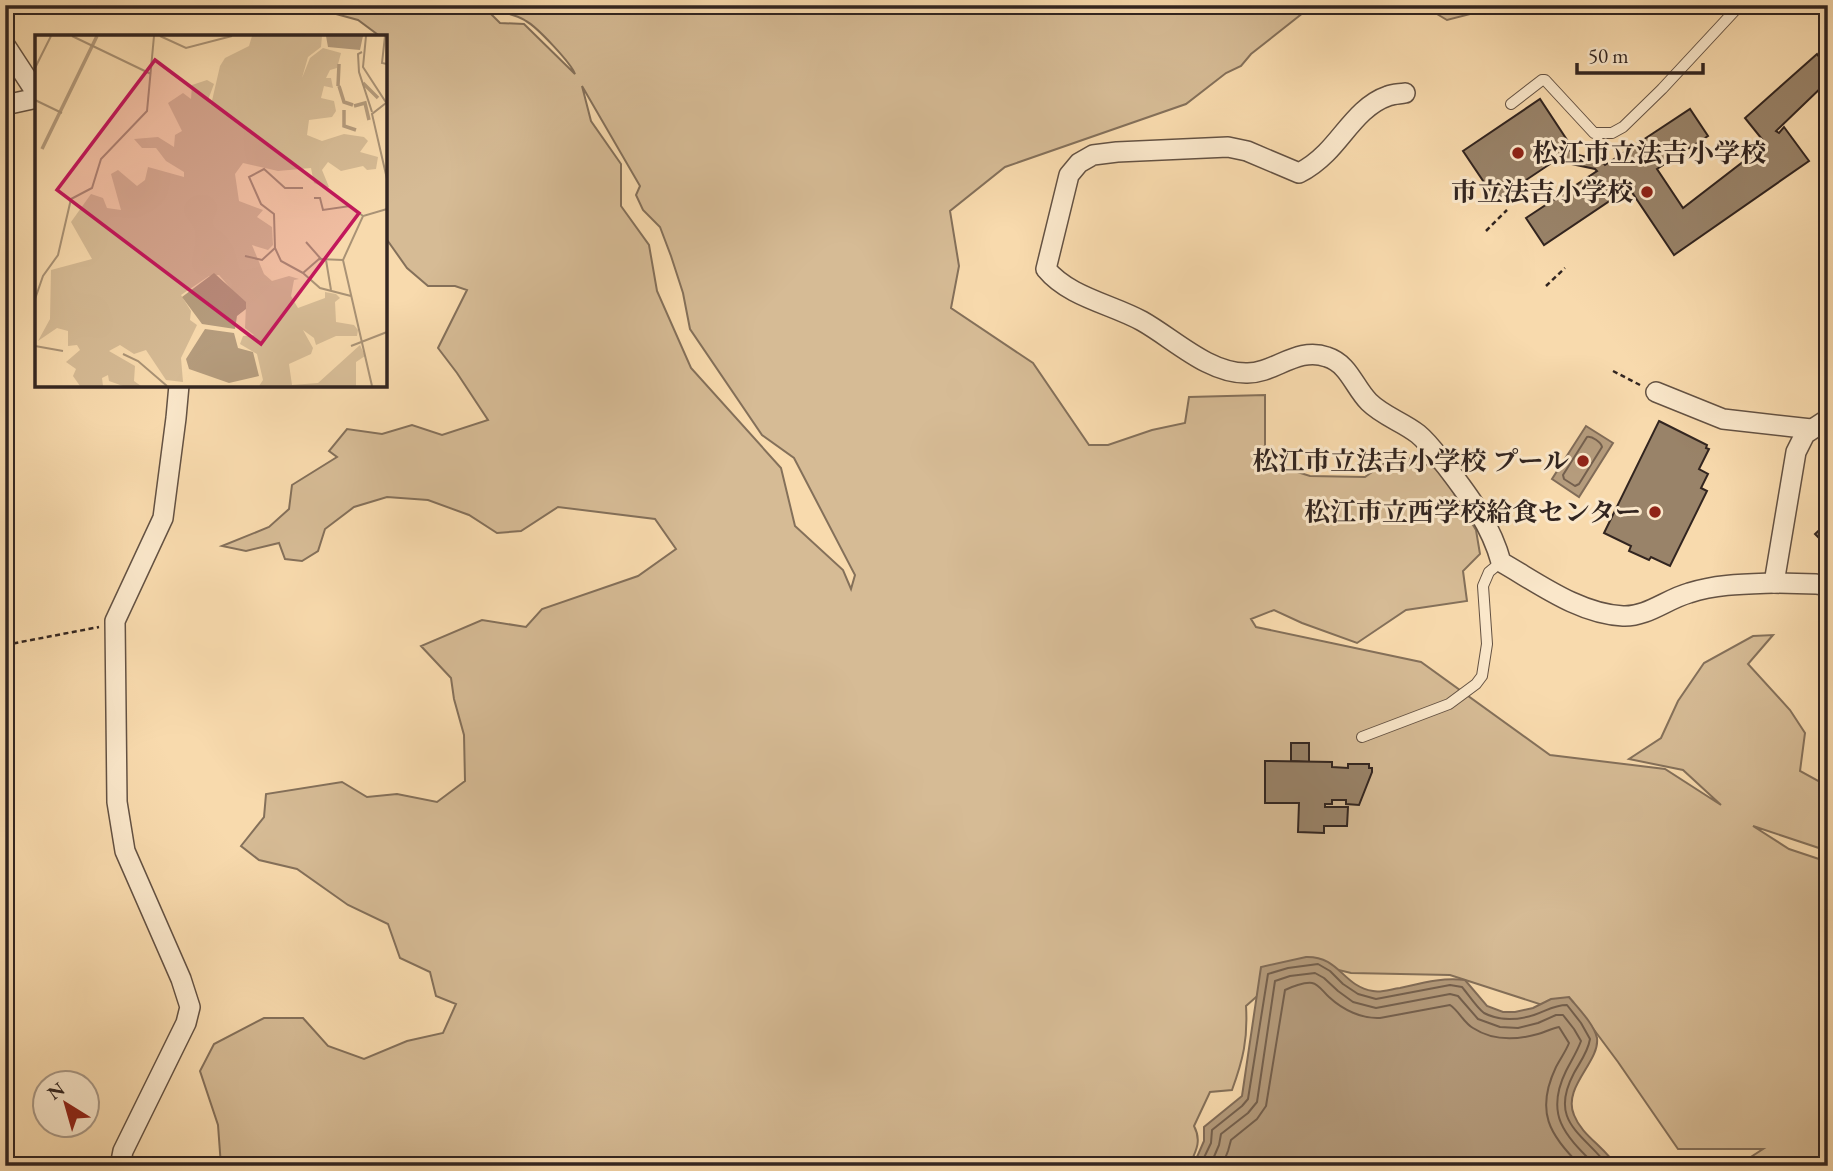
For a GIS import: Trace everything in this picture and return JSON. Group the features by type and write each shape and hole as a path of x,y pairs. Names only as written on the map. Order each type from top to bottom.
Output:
{"street":[{"path":"5,45 35,93"},
{"path":"1405,93 1387,96 1371,106 1354,119 1325,154 1299,173 1228,146 1093,155 1079,163 1069,175 1046,269 1055,279 1072,290 1142,321 1202,360 1228,371 1261,372 1292,357 1310,354 1327,357 1346,368 1369,402 1417,433 1430,446 1487,525 1501,562 1594,611 1625,616 1654,609 1686,593 1744,583 1828,586"},
{"path":"5,105 35,97"},
{"path":"120,1166 123,1152 186,1023 190,1007 181,979 125,850 117,802 115,621 163,518 179,387"},
{"path":"1656,392 1723,419 1820,424"},
{"path":"1774,583 1796,452 1804,434 1820,424"}],"lane":[{"path":"1511,104 1545,80 1594,133 1612,133 1623,127 1662,89 1740,5"},
{"path":"1363,737 1449,704 1476,684 1482,676 1488,644 1483,586 1489,572 1501,562"}],"path":[{"path":"1486,231 1507,210"},
{"path":"1546,286 1565,268"},
{"path":"1613,370 1656,392"},
{"path":"5,645 89,629 115,621"}],"shaded area":[{"path":"325,5 482,5 500,23 524,24 575,74 561,54 538,30 498,5 1313,5 1251,54 1241,66 1226,73 1186,104 1005,167 950,211 959,266 951,308 1033,363 1089,445 1108,445 1152,430 1185,423 1189,397 1265,395 1265,462 1310,476 1365,477 1397,454 1440,470 1476,530 1480,554 1463,571 1467,601 1406,610 1357,643 1274,610 1251,619 1256,627 1421,662 1550,755 1665,769 1721,805 1683,770 1629,759 1661,738 1678,701 1704,663 1753,636 1773,635 1748,664 1790,710 1805,733 1800,771 1820,782 1828,781 1828,851 1753,826 1789,849 1828,862 1828,1166 1737,1166 1763,1149 1678,1149 1586,1019 1450,975 1351,973 1298,960 1246,1006 1244,1049 1232,1090 1210,1092 1194,1126 1198,1141 1189,1166 221,1166 218,1125 200,1071 214,1044 264,1018 303,1018 328,1046 364,1059 407,1041 443,1033 456,1004 436,996 430,972 400,958 388,924 348,905 297,869 259,860 241,846 264,817 266,794 342,782 367,797 397,794 437,802 465,781 464,735 451,678 421,646 482,620 526,627 542,609 638,576 676,549 655,519 558,507 521,531 497,533 469,515 428,500 387,497 354,507 325,529 318,551 302,561 285,559 279,543 246,551 222,546 269,527 289,509 292,485 337,457 329,451 347,429 382,434 412,425 442,435 488,420 438,348 467,290 455,286 428,286 407,268 387,240 387,35 378,35 358,20 325,11","holes":["582,86 640,186 636,195 643,210 660,227 683,293 690,329 762,435 794,458 855,575 851,589 843,570 795,526 781,468 691,368 657,291 649,245 621,206 621,164 591,121"]},
{"path":"1422,5 1505,5 1447,20"}],"water":[{"name":"松江市立法吉小学校 プール","path":"1586,426 1613,443 1579,497 1552,479"},
{"path":"1306,957 1326,961 1354,983 1376,991 1424,982 1465,980 1487,1006 1503,1012 1533,1008 1551,999 1569,997 1589,1022 1597,1038 1593,1056 1573,1095 1574,1115 1582,1129 1616,1166 1193,1166 1204,1141 1204,1127 1242,1096 1261,967"}],"building":[{"name":"松江市立法吉小学校","path":"1817,54 1828,70 1828,81 1776,131 1779,133 1784,127 1809,161 1674,255 1629,188 1544,245 1526,218 1597,171 1567,163 1562,156 1496,200 1463,151 1540,99 1573,149 1570,151 1601,160 1605,165 1690,109 1708,136 1657,169 1683,208 1766,144 1745,118"},
{"name":"松江市立西学校給食センター","path":"1659,421 1707,445 1706,448 1709,449 1699,469 1708,474 1701,488 1707,491 1670,566 1629,551 1631,546 1604,533"},
{"path":"1828,522 1828,547 1815,534"},
{"path":"1291,743 1309,743 1309,762 1291,761"},
{"path":"1265,761 1332,762 1332,767 1348,768 1348,764 1369,764 1372,772 1359,805 1346,804 1346,800 1332,800 1332,804 1325,804 1325,807 1348,807 1347,826 1324,826 1324,833 1298,832 1299,803 1265,803"}],"place":[{"name":"松江市立法吉小学校","path":"1518,153"},
{"name":"市立法吉小学校","path":"1647,192"},
{"name":"松江市立法吉小学校 プール","path":"1583,461"},
{"name":"松江市立西学校給食センター","path":"1655,512"}]}
